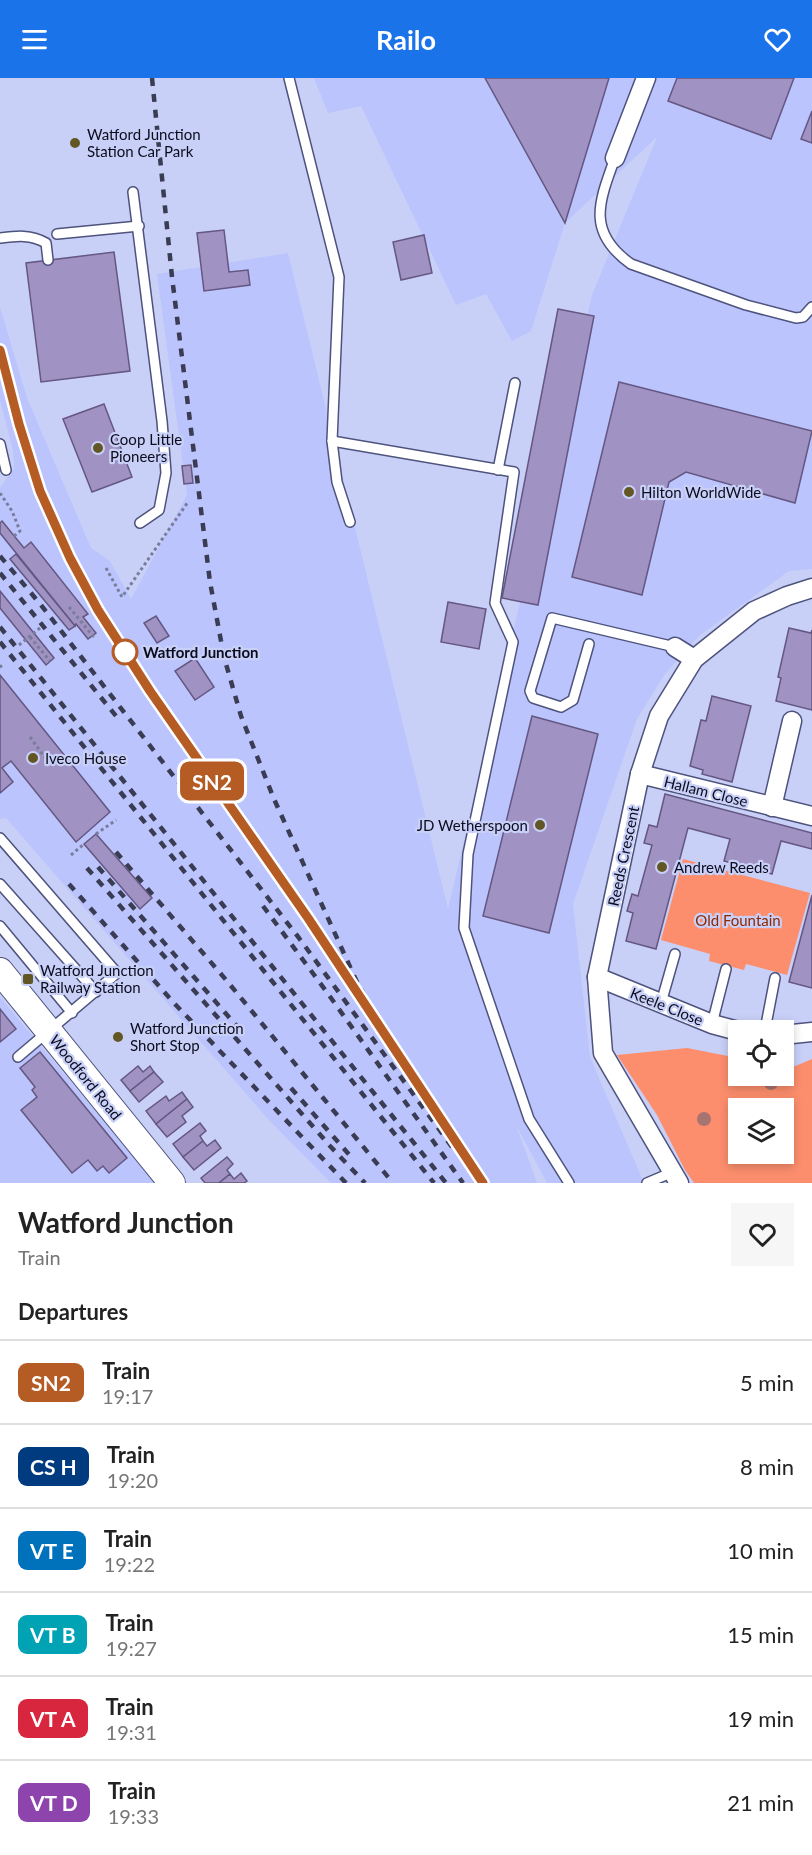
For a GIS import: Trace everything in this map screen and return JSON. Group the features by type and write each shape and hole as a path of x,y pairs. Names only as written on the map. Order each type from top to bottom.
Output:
{"street":[{"path":"615,158 646,78"},
{"name":"Reeds Crescent","path":"676,1178 603,1053 597,977 640,774 659,716 694,659 754,611 812,588"},
{"path":"675,647 694,659"},
{"path":"772,807 792,721"},
{"name":"Hallam Close","path":"640,774 812,816"},
{"name":"Woodford Road","path":"0,971 159,1172"},
{"name":"Keele Close","path":"597,977 712,1024 728,1028"},
{"path":"794,1034 812,1032"}],"lane":[{"path":"289,78 339,277 332,441 338,482 350,522"},
{"path":"615,158 599,208 604,233 610,246 620,256 631,264 756,308 796,318 803,317 812,307"},
{"path":"133,192 162,421 166,473 159,510 140,523"},
{"path":"57,234 139,226"},
{"path":"0,238 30,236 39,239 46,243 48,260"},
{"path":"498,470 515,383"},
{"path":"332,441 514,472 495,603 513,642 468,854 464,928 529,1119 569,1183"},
{"path":"0,444 6,470"},
{"path":"589,644 573,700 561,707 533,698 530,691 552,618 675,647"},
{"path":"0,838 117,974 18,1057"},
{"path":"0,884 96,992"},
{"path":"0,926 72,1013"},
{"path":"661,1003 675,954"},
{"path":"712,1024 726,969"},
{"path":"767,1020 775,978"},
{"path":"646,1183 676,1178"}],"path":[{"path":"0,493 12,511 20,531 15,536"},
{"path":"106,568 122,597 188,502"},
{"path":"69,607 93,636 92,634"},
{"path":"19,645 40,628"},
{"path":"30,637 50,662"},
{"path":"30,737 51,766 64,754"},
{"path":"96,834 116,820"},
{"path":"71,855 84,844"}],"shaded area":[{"path":"314,78 812,78 812,569 789,571 699,636 665,674 637,719 573,904 590,1057 644,1183 547,1183 516,1125 537,1183 331,1183 267,1118 6,818 0,819 0,488 14,468 13,451 0,400 0,307 27,398 91,548 110,561 131,599 187,495 157,274 288,253 448,909 592,295 657,137 565,223 531,331 512,341 486,294 456,305 361,106 328,113"},
{"path":"0,997 155,1183 0,1183"}],"green space":[{"name":"Old Fountain","path":"683,859 810,893 787,975 746,964 744,970 709,961 710,954 661,940"},
{"path":"687,1048 728,1056 728,1086 794,1086 794,1067 812,1059 812,1183 694,1183 657,1115 617,1055"}],"building":[{"path":"485,78 609,78 565,223"},
{"path":"677,78 794,78 771,139 668,101"},
{"path":"812,111 812,143 801,139"},
{"path":"224,230 229,272 248,270 250,285 204,291 197,233"},
{"path":"424,235 432,273 401,280 393,242"},
{"path":"114,252 130,371 41,382 26,263"},
{"path":"558,309 594,316 538,605 502,598"},
{"name":"Hilton WorldWide","path":"619,382 812,431 795,503 686,472 669,482 642,595 572,577"},
{"name":"Coop Little Pioneers","path":"104,404 132,477 92,492 63,419"},
{"path":"191,465 193,483 184,484 182,466"},
{"path":"2,521 24,548 31,542 88,614 83,617 96,633 88,639 76,624 75,626 0,533"},
{"path":"16,554 75,626 69,630 10,559"},
{"path":"0,591 54,658 46,665 0,608"},
{"path":"448,602 486,609 479,649 441,642"},
{"path":"156,616 169,636 157,643 144,623"},
{"path":"789,628 811,633 812,630 812,710 776,701 781,678 778,677"},
{"path":"195,658 214,687 195,700 175,671"},
{"name":"Iveco House","path":"0,675 110,812 76,842 11,761 2,768 13,782 0,793"},
{"path":"712,696 751,706 732,782 702,774 703,770 690,766 701,720 706,721"},
{"name":"JD Wetherspoon","path":"532,716 598,734 549,933 483,916"},
{"name":"Andrew Reeds","path":"665,794 812,833 812,849 781,841 772,874 724,861 730,839 688,828 656,949 626,941 633,913 627,911 632,894 638,896 652,845 644,843 649,825 657,827"},
{"path":"96,834 152,898 140,909 84,844"},
{"path":"812,895 812,988 789,982"},
{"path":"0,1009 16,1029 0,1042"},
{"path":"40,1052 127,1158 109,1173 103,1166 97,1171 88,1160 72,1173 21,1110 37,1097 32,1090 35,1087 20,1068"},
{"path":"138,1066 143,1072 150,1066 154,1072 130,1091 121,1080"},
{"path":"154,1072 163,1082 139,1102 130,1091"},
{"path":"182,1092 187,1099 156,1124 146,1111 166,1096 169,1101"},
{"path":"187,1099 193,1107 182,1116 186,1122 167,1137 156,1124"},
{"path":"200,1123 206,1131 200,1136 203,1141 183,1157 173,1144"},
{"path":"215,1140 221,1148 194,1170 183,1157 203,1141 207,1146"},
{"path":"227,1157 233,1164 227,1170 230,1174 219,1183 205,1183 201,1178"},
{"path":"241,1173 247,1181 244,1183 219,1183 230,1174 234,1179"}],"railway":[{"path":"152,78 172,277 210,582 224,657 241,716 274,799 356,980 403,1061"},
{"path":"0,351 13,404 38,482 58,533 81,581 134,668 346,975"},
{"path":"0,556 41,605 299,938 452,1147"},
{"path":"0,573 116,716"},
{"path":"0,627 446,1183"},
{"path":"0,642 434,1183"},
{"path":"116,852 227,981 393,1183"},
{"path":"98,867 242,1032"},
{"path":"87,868 365,1183"},
{"path":"69,884 174,1003 346,1183"},
{"path":"263,906 463,1183"},
{"path":"399,1055 483,1183"},
{"path":"291,1088 352,1158"}],"train":[{"name":"SN2","path":"0,350 19,424 40,491 70,558 98,610 150,691 308,918 449,1128 483,1183"}],"place":[{"name":"Watford Junction Station Car Park","path":"75,143"},
{"name":"Coop Little Pioneers","path":"98,448"},
{"name":"Hilton WorldWide","path":"629,492"},
{"name":"Watford Junction","path":"125,652"},
{"name":"Iveco House","path":"33,758"},
{"name":"JD Wetherspoon","path":"540,825"},
{"name":"Andrew Reeds","path":"662,867"},
{"name":"Watford Junction Railway Station","path":"28,979"},
{"name":"Watford Junction Short Stop","path":"118,1037"}]}
